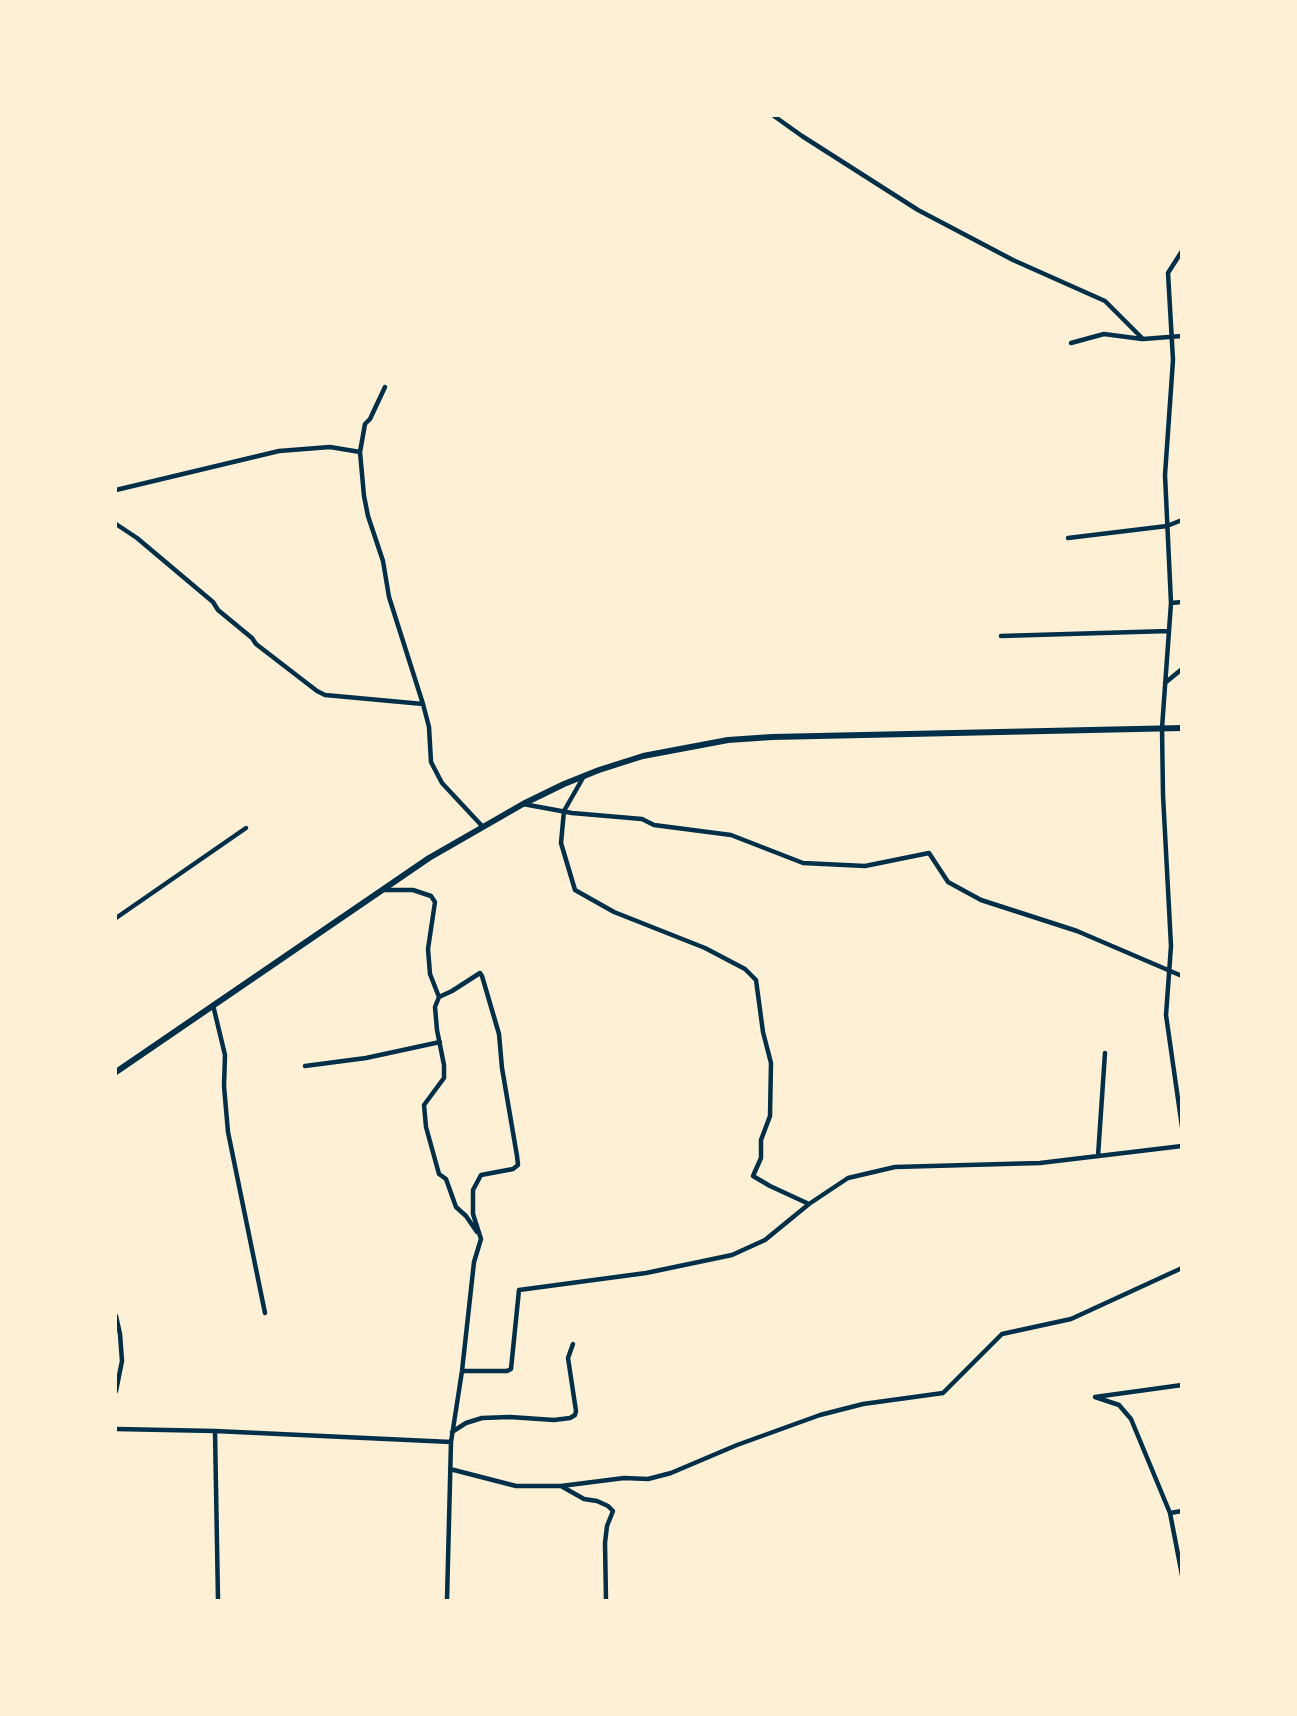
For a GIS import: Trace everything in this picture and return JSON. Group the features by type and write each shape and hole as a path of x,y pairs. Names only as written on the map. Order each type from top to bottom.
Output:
{"street":[{"path":"774,116 918,210 1013,260 1105,301 1143,339"},
{"path":"1182,251 1168,273 1173,360 1166,475 1171,603 1162,728 1171,946 1166,1015 1182,1127"},
{"path":"1071,343 1104,334 1143,339 1182,336"},
{"path":"385,387 370,419 365,424 360,452 368,516 383,561 389,597 429,727 431,762 442,783 483,826"},
{"path":"116,490 279,451 330,447 360,452"},
{"path":"1068,538 1167,526 1182,520"},
{"path":"116,524 137,538 213,602 218,610 252,638 256,644 317,691 325,695 423,704"},
{"path":"1171,603 1182,602"},
{"path":"1001,636 1169,631"},
{"path":"1165,683 1182,669"},
{"path":"116,1072 429,858 523,804 584,776 643,756 728,740 772,737 1182,728"},
{"path":"584,776 564,811 561,843 575,890 614,912 715,953 745,969 756,980 763,1032 771,1064 770,1116 761,1140 761,1158 753,1176 809,1204"},
{"path":"523,804 564,811 642,819 654,825 731,835 803,863 865,866 929,853 948,882 981,900 1077,931 1182,975"},
{"path":"116,918 246,828"},
{"path":"381,890 412,890 430,896 435,902 428,949 430,974 439,997 435,1007 444,1078 424,1105 426,1127 439,1174 446,1179 456,1208 466,1216 481,1239"},
{"path":"439,997 480,973 499,1034 502,1068 518,1165 481,1175 473,1190 473,1214 481,1239 474,1262 462,1371 452,1432 447,1600"},
{"path":"213,1005 225,1055 224,1086 228,1132 265,1313"},
{"path":"305,1066 366,1058 440,1042"},
{"path":"1098,1156 1105,1053"},
{"path":"462,1371 512,1369 519,1290 646,1273 732,1255 765,1240 809,1204 848,1178 895,1167 1001,1166 1182,1146"},
{"path":"450,1468 516,1486 561,1486 624,1478 648,1479 671,1473 737,1445 820,1415 863,1404 943,1393 1002,1334 1071,1319 1182,1268"},
{"path":"116,1316 122,1361 116,1391"},
{"path":"452,1432 466,1423 482,1418 554,1420 575,1415 568,1358 573,1344"},
{"path":"1182,1385 1095,1396 1119,1405 1131,1419 1170,1513 1182,1575"},
{"path":"116,1429 214,1431 451,1443"},
{"path":"214,1431 218,1600"},
{"path":"561,1486 584,1499 608,1506 613,1511 607,1526 605,1543 606,1600"},
{"path":"1170,1513 1182,1511"}]}
